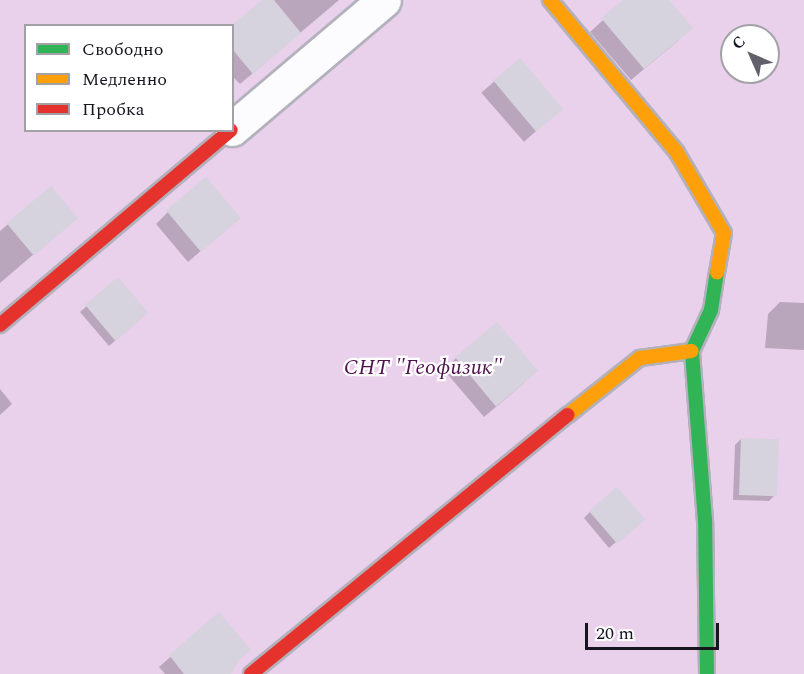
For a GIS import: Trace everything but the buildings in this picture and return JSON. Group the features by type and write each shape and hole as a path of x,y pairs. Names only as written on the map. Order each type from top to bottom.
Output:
{"street":[{"path":"234,128 384,0"},
{"path":"550,0 676,151 724,233 711,310 692,351 705,521 707,674"},
{"path":"0,325 230,132"},
{"path":"251,674 501,466 640,358 692,351"}],"green space":[{"name":"СНТ \"Геофизик\"","path":"0,0 804,0 804,674 0,674"}],"traffic: fast":[{"path":"707,674 705,521 692,351 711,310 717,272"}],"traffic: slow":[{"path":"550,0 676,151 724,233 717,272"},
{"path":"568,415 640,358 692,351"}],"traffic: jam":[{"path":"0,325 229,132"},
{"path":"251,674 568,415"}]}
